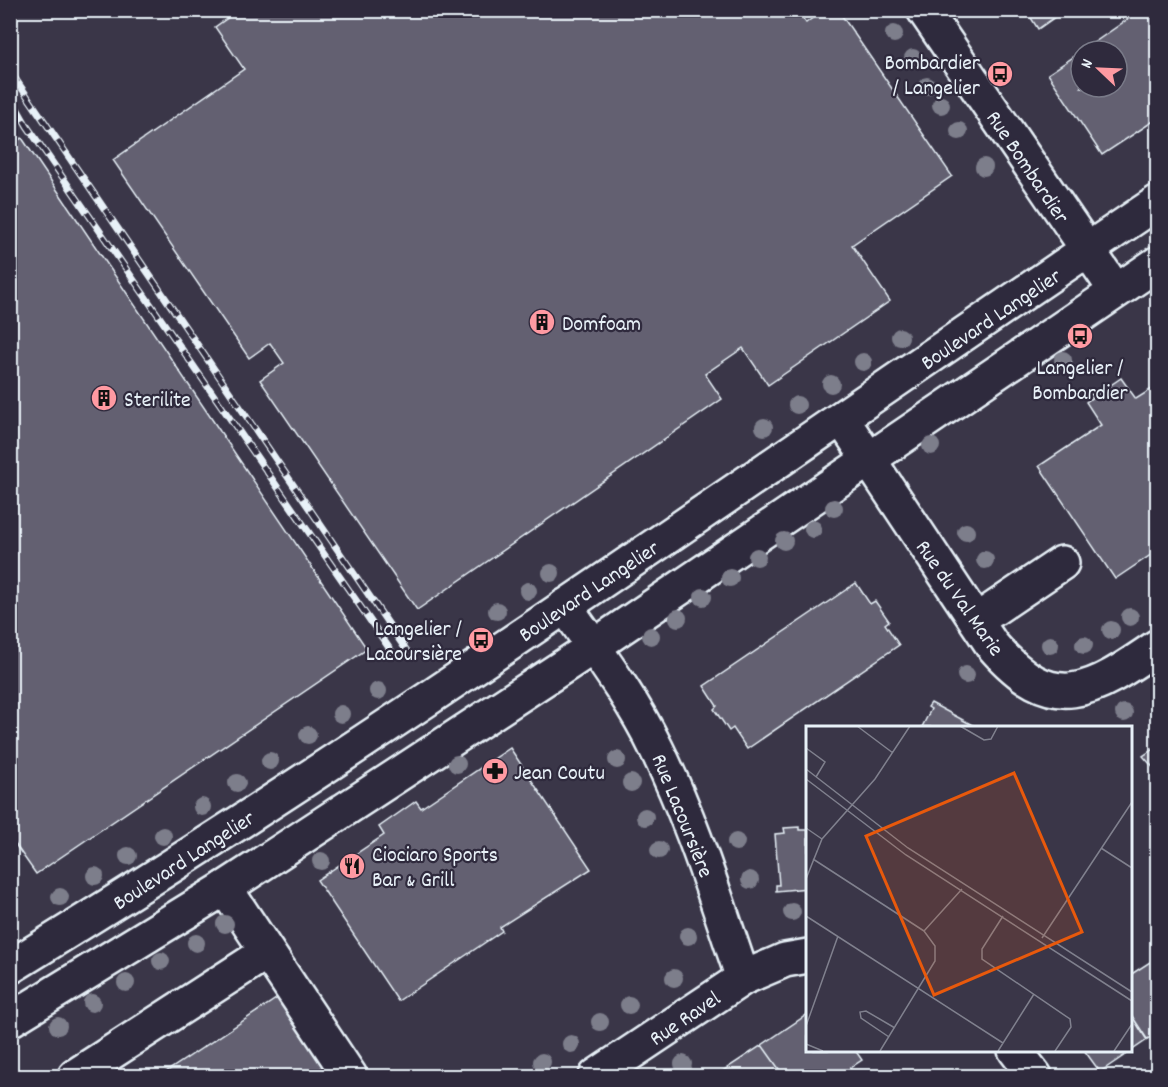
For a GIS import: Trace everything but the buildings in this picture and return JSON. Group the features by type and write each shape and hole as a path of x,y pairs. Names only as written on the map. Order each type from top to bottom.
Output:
{"main road":[{"name":"Rue Bombardier","path":"924,10 1116,291"},
{"name":"Boulevard Langelier","path":"10,967 187,859 842,419 1158,202"},
{"name":"Boulevard Langelier","path":"10,1020 225,888 594,647 1158,262"},
{"name":"Rue du Val Marie","path":"842,419 976,621 998,652 1023,676 1038,684 1071,692 1094,686 1158,646"},
{"path":"976,621 1062,563"},
{"name":"Rue Lacoursière","path":"565,606 594,647 656,747 706,862 743,978"},
{"path":"225,888 350,1077"},
{"path":"75,1077 267,952"},
{"path":"743,978 785,960 806,956"},
{"name":"Rue Ravel","path":"596,1077 743,978"},
{"path":"1016,1051 1035,1077"}],"railway":[{"path":"10,71 407,651"},
{"path":"10,96 27,126 394,655"}],"place":[{"name":"Bombardier / Langelier","path":"1000,74"},
{"name":"Domfoam","path":"542,322"},
{"name":"Langelier / Bombardier","path":"1080,336"},
{"name":"Sterilite","path":"104,398"},
{"name":"Langelier / Lacoursière","path":"481,640"},
{"name":"Jean Coutu","path":"495,771"},
{"name":"Ciociaro Sports Bar & Grill","path":"352,866"}]}
